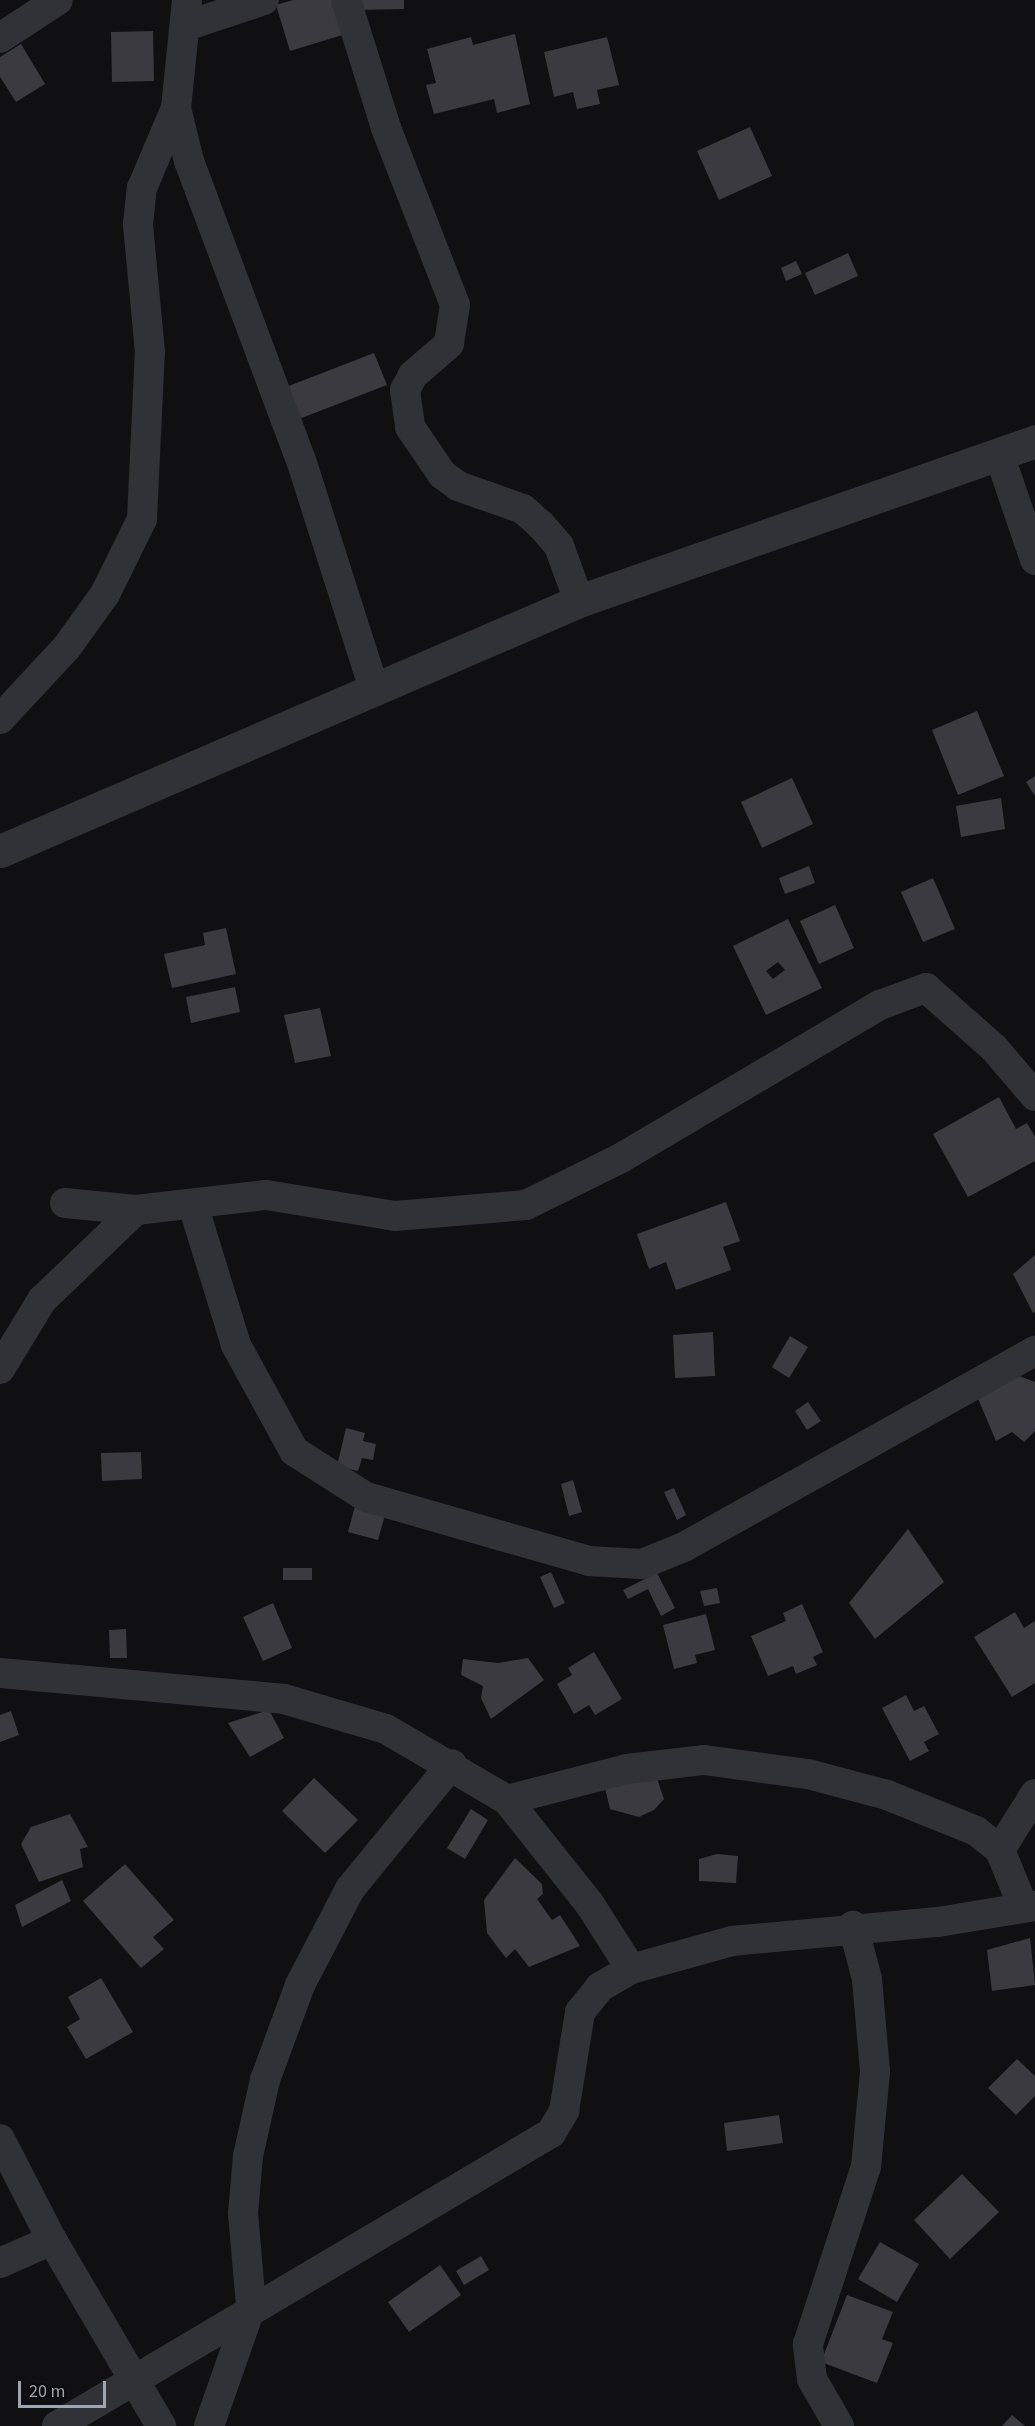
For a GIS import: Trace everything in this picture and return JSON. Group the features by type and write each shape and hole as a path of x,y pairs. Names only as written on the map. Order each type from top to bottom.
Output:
{"street":[{"path":"0,38 58,0"},
{"path":"0,719 61,655 98,603 142,519 150,352 138,224 142,188 176,108 186,13 264,0"},
{"path":"346,0 386,128 455,305 449,344 413,375 405,390 410,427 450,480 523,509 541,525 559,546 579,601"},
{"path":"176,108 228,278 301,460 374,689"},
{"path":"0,850 579,601 1035,441"},
{"path":"999,454 1035,560"},
{"path":"65,1203 136,1210 266,1195 395,1216 526,1205 621,1158 880,1005 926,988 994,1048 1035,1096"},
{"path":"193,1205 236,1345 294,1451 366,1497 589,1561 642,1564 684,1547 1035,1351"},
{"path":"0,1369 42,1300 136,1210"},
{"path":"0,1673 284,1699 386,1729 452,1764 507,1800 589,1903 631,1969"},
{"path":"57,2426 251,2306 551,2133 564,2111 580,2012 600,1987 631,1969 732,1941 853,1926 938,1922 1029,1906 1000,1850 976,1831 887,1796 755,1764 704,1760 627,1769 507,1800"},
{"path":"209,2426 251,2306 243,2213 248,2156 264,2080 300,1985 350,1889 452,1764"},
{"path":"1000,1850 1035,1794"},
{"path":"839,2426 812,2379 808,2344 866,2167 875,2071 867,1979 853,1926"},
{"path":"0,2139 51,2240 161,2426"},
{"path":"0,2263 51,2240"}],"building":[{"path":"293,0 338,0 349,33 290,51 276,5"},
{"path":"354,0 404,0 404,9 354,10"},
{"path":"153,31 154,81 112,82 111,32"},
{"path":"515,34 530,104 497,113 494,99 434,114 426,85 436,83 427,49 471,37 473,45"},
{"path":"607,37 619,85 597,90 600,104 577,109 573,92 554,97 544,52"},
{"path":"21,44 45,84 16,102 0,77 0,57"},
{"path":"750,127 772,176 719,200 697,151"},
{"path":"848,253 858,276 815,295 805,273"},
{"path":"796,261 802,274 786,281 781,268"},
{"path":"374,353 387,385 299,419 286,387"},
{"path":"977,711 1004,776 958,795 932,730"},
{"path":"1035,776 1035,796 1026,782"},
{"path":"792,778 813,824 762,848 741,802"},
{"path":"1001,798 1005,829 961,837 956,806"},
{"path":"809,866 815,883 785,894 779,878"},
{"path":"933,878 955,929 923,942 901,892"},
{"path":"835,905 854,948 819,964 800,921"},
{"path":"788,919 822,988 766,1015 733,946","holes":["778,962 785,970 773,979 766,971"]},
{"path":"226,928 236,974 172,988 164,954 205,945 203,933"},
{"path":"235,987 240,1012 191,1023 186,997"},
{"path":"320,1008 331,1056 295,1063 284,1015"},
{"path":"999,1097 1016,1129 1027,1123 1035,1137 1035,1161 968,1197 933,1134"},
{"path":"726,1202 740,1241 723,1247 731,1270 676,1290 666,1262 649,1269 637,1234"},
{"path":"1035,1255 1035,1312 1033,1313 1013,1274"},
{"path":"713,1332 715,1376 675,1378 673,1335"},
{"path":"790,1336 808,1347 789,1378 772,1367"},
{"path":"1019,1376 1035,1382 1035,1431 1024,1442 1012,1432 996,1441 976,1394"},
{"path":"808,1402 821,1421 807,1430 795,1411"},
{"path":"346,1428 365,1433 363,1441 376,1444 373,1460 362,1458 358,1471 337,1466"},
{"path":"141,1452 142,1479 102,1481 101,1453"},
{"path":"573,1480 582,1512 569,1516 561,1484"},
{"path":"674,1488 686,1515 677,1520 664,1492"},
{"path":"355,1506 385,1515 378,1540 348,1532"},
{"path":"908,1529 944,1582 875,1639 849,1603"},
{"path":"283,1568 312,1568 312,1580 283,1580"},
{"path":"551,1572 565,1603 554,1608 540,1577"},
{"path":"657,1573 675,1608 661,1616 648,1589 628,1599 623,1590"},
{"path":"717,1588 720,1603 704,1606 700,1591"},
{"path":"273,1603 292,1648 263,1661 243,1617"},
{"path":"802,1604 823,1652 813,1657 817,1665 796,1674 793,1666 768,1676 751,1636 786,1621 783,1613"},
{"path":"1015,1612 1024,1628 1035,1621 1035,1683 1012,1697 974,1637"},
{"path":"706,1614 715,1650 695,1655 697,1663 674,1669 663,1625"},
{"path":"126,1629 127,1658 110,1658 109,1630"},
{"path":"594,1652 622,1699 595,1715 589,1705 574,1714 557,1684 572,1675 568,1668"},
{"path":"528,1658 544,1680 491,1719 481,1698 483,1686 461,1675 463,1659 498,1663"},
{"path":"906,1695 914,1711 924,1706 939,1734 924,1742 929,1751 910,1761 882,1708"},
{"path":"269,1710 284,1738 250,1757 228,1723"},
{"path":"11,1711 19,1735 0,1742 0,1715"},
{"path":"654,1770 664,1799 654,1810 639,1817 610,1809 605,1788"},
{"path":"314,1778 358,1820 325,1853 282,1811"},
{"path":"471,1809 488,1820 465,1859 447,1848"},
{"path":"70,1814 88,1847 80,1849 83,1867 39,1882 21,1844 31,1827"},
{"path":"717,1854 738,1856 736,1883 699,1881 699,1859"},
{"path":"515,1858 542,1884 543,1894 537,1899 552,1920 560,1915 580,1946 529,1967 515,1949 506,1958 487,1933 484,1900"},
{"path":"125,1864 174,1920 153,1937 164,1949 141,1968 83,1901"},
{"path":"62,1880 71,1901 22,1927 15,1905"},
{"path":"1030,1938 1035,1985 992,1991 987,1950"},
{"path":"101,1978 133,2032 86,2059 67,2027 80,2019 68,1997"},
{"path":"1017,2059 1035,2076 1035,2096 1016,2115 988,2088"},
{"path":"779,2115 783,2143 727,2151 724,2123"},
{"path":"962,2174 999,2212 950,2259 914,2220"},
{"path":"880,2242 919,2264 897,2302 858,2279"},
{"path":"481,2256 489,2270 464,2285 456,2271"},
{"path":"440,2265 461,2295 409,2332 388,2302"},
{"path":"847,2295 893,2312 882,2339 893,2343 877,2383 821,2362"},
{"path":"1012,2415 1025,2426 1002,2426"}]}
